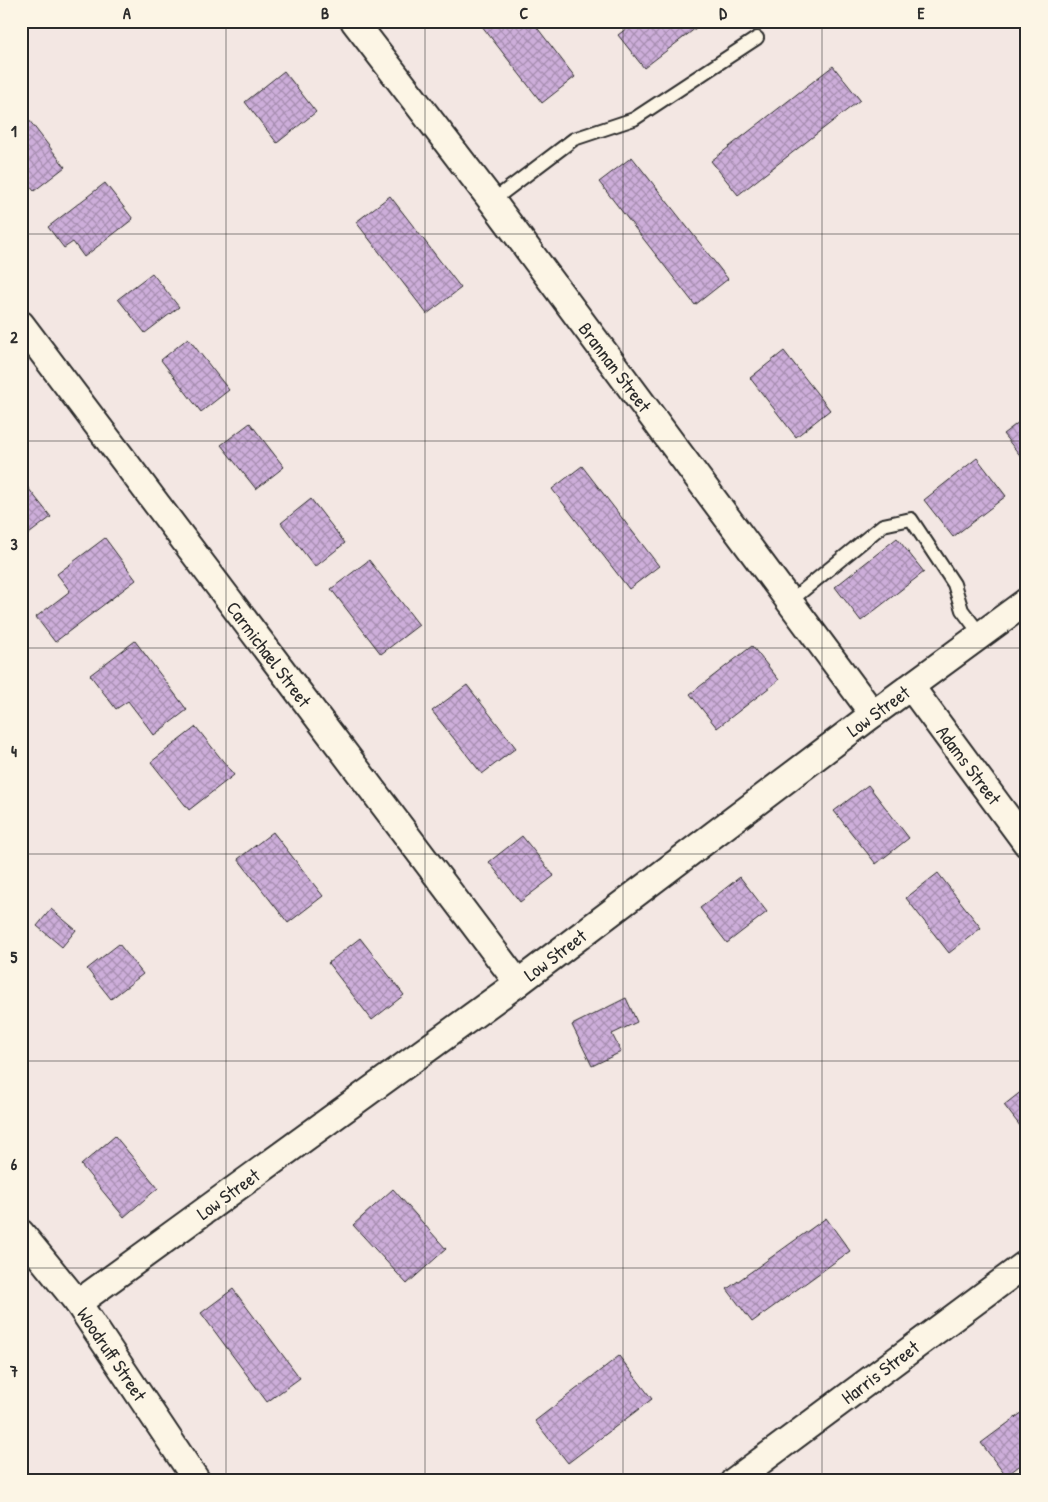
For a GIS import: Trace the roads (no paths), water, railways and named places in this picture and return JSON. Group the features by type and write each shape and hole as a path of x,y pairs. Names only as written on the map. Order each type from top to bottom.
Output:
{"street":[{"name":"Brannan Street","path":"354,21 492,201 873,714"},
{"name":"Carmichael Street","path":"21,324 518,983"},
{"name":"Low Street","path":"78,1303 518,983 873,714 1027,601"},
{"name":"Adams Street","path":"911,687 1027,844"},
{"name":"Woodruff Street","path":"21,1233 78,1303 197,1481"},
{"name":"Harris Street","path":"734,1481 1027,1263"}],"lane":[{"path":"492,201 574,139 634,119 757,38"},
{"path":"788,602 883,526 911,519 954,584 962,610 981,635"}]}
